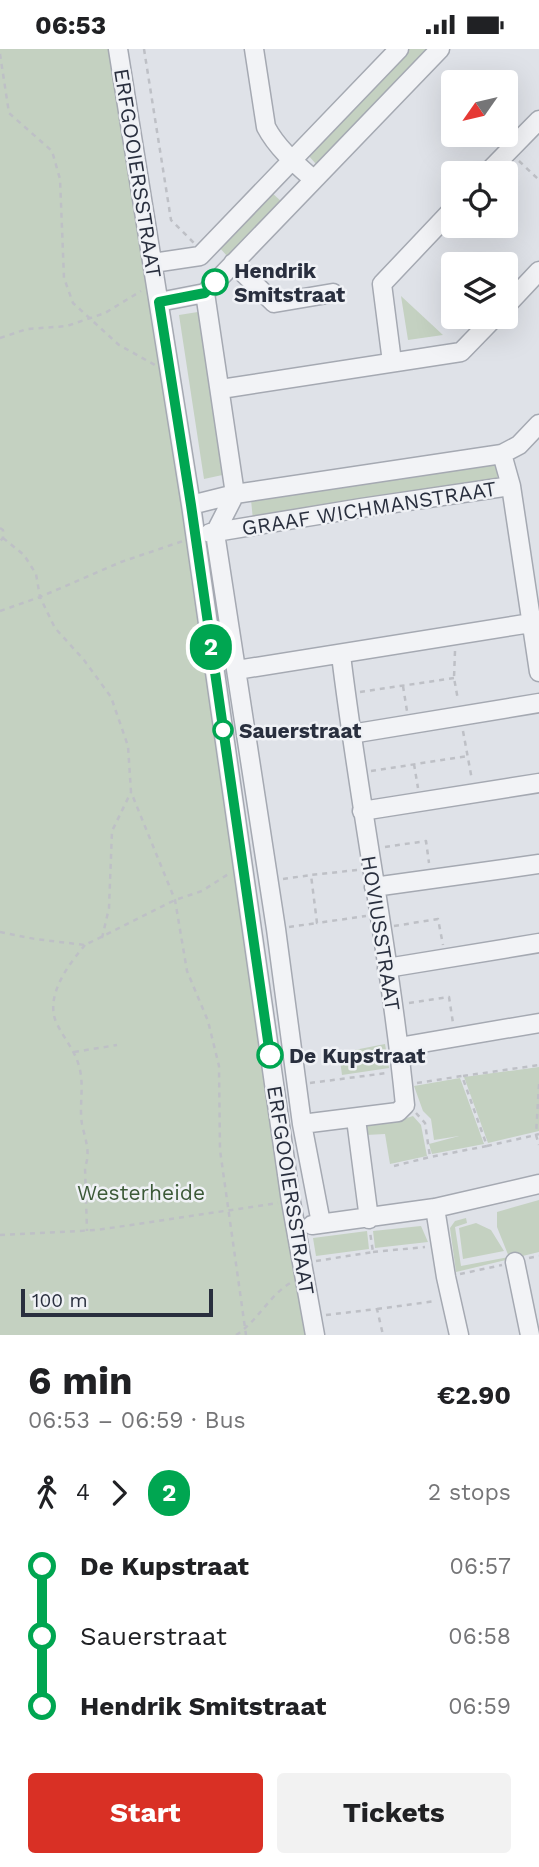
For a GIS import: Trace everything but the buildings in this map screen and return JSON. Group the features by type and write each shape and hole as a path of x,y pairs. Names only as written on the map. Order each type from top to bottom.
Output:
{"street":[{"name":"ERFGOOIERSSTRAAT","path":"118,49 191,505 291,1202 314,1326"},
{"path":"254,49 266,127 270,135 313,179"},
{"path":"153,263 202,254 399,49"},
{"path":"158,295 211,286 440,49"},
{"path":"498,161 539,120"},
{"path":"392,362 382,284 441,222"},
{"path":"202,254 211,286 235,494 215,533"},
{"path":"233,263 274,303 333,293"},
{"path":"518,293 539,271"},
{"path":"221,389 461,352 483,329"},
{"name":"GRAAF WICHMANSTRAAT","path":"191,505 235,494 502,454 519,445 539,424"},
{"name":"GRAAF WICHMANSTRAAT","path":"195,537 510,486 502,454"},
{"path":"510,486 539,672"},
{"name":"ERFGOOIERSSTRAAT","path":"215,533 269,881 302,1124 321,1223"},
{"path":"237,670 531,623"},
{"name":"HOVIUSSTRAAT","path":"341,655 399,1047 405,1105"},
{"path":"351,734 539,703"},
{"path":"362,811 539,783"},
{"path":"374,887 539,864"},
{"path":"387,968 539,943"},
{"path":"399,1047 539,1023"},
{"path":"302,1124 398,1112 405,1105"},
{"path":"356,1119 369,1219"},
{"path":"297,1228 435,1208 539,1184"},
{"path":"435,1208 459,1335"},
{"path":"515,1264 532,1331"}],"path":[{"path":"144,49 171,220 202,254"},
{"path":"0,54 9,113 52,152 60,179 64,278 73,303 119,345 171,374"},
{"path":"508,151 539,180"},
{"path":"0,338 27,329 68,325 89,319 105,313 138,292 158,295"},
{"path":"0,528 3,530 2,539 24,555 36,573 40,597 55,628 84,660 111,697 128,745 131,792 175,899 187,971 208,1021 219,1066 220,1150 246,1335"},
{"path":"0,611 121,562 195,537"},
{"path":"346,694 454,678"},
{"path":"403,686 409,725"},
{"path":"357,773 468,756"},
{"path":"414,764 420,802"},
{"path":"102,937 109,908 112,831 131,792"},
{"path":"368,849 426,841 430,879"},
{"path":"86,1231 85,1167 88,1159 82,1123 80,1071 74,1052 56,1021 52,1005 66,968 85,945 175,899 202,891 242,865"},
{"path":"269,881 371,868"},
{"path":"311,875 317,923"},
{"path":"276,929 317,923 438,919 445,957"},
{"path":"0,932 85,945"},
{"path":"391,1005 449,997 455,1037"},
{"path":"74,1052 117,1045"},
{"path":"297,1085 462,1076 539,1065"},
{"path":"462,1076 487,1146"},
{"path":"539,1084 539,1145"},
{"path":"405,1105 416,1111 425,1123 430,1157"},
{"path":"394,1166 537,1135"},
{"path":"0,1235 86,1231 291,1202"},
{"path":"369,1219 373,1252"},
{"path":"236,1335 303,1270 373,1252 442,1245"},
{"path":"446,1277 515,1264 539,1256"},
{"path":"314,1326 348,1311 410,1306 451,1298"},
{"path":"377,1309 383,1335"}],"green space":[{"name":"Westerheide","path":"0,49 113,49 186,525 191,578 308,1335 0,1335"},
{"path":"408,49 433,49 321,165 316,164 307,154"},
{"path":"271,192 282,202 228,257 218,246"},
{"path":"401,296 443,335 408,340"},
{"path":"204,311 227,474 204,479 179,315"},
{"path":"496,461 498,482 253,520 251,500"},
{"path":"385,1044 389,1068 342,1075 339,1053"},
{"path":"539,1067 539,1131 488,1143 464,1077"},
{"path":"460,1078 484,1144 432,1154 429,1144 459,1136 434,1140 431,1119 423,1111 414,1086"},
{"path":"413,1116 421,1125 427,1156 390,1164 385,1134 366,1135 364,1126 391,1123"},
{"path":"539,1200 539,1252 456,1272 450,1228 455,1221 466,1218 467,1223 455,1227 461,1266 509,1257 497,1227 497,1212"},
{"path":"476,1223 491,1230 504,1251 463,1259 459,1228"},
{"path":"421,1226 428,1242 375,1248 373,1231"},
{"path":"367,1231 369,1249 316,1256 313,1238"}],"bus line":[{"name":"2","path":"215,282 205,293 159,302 270,1055"}],"place":[{"name":"Hendrik Smitstraat","path":"215,282"},
{"name":"Sauerstraat","path":"223,730"},
{"name":"De Kupstraat","path":"270,1055"}]}
